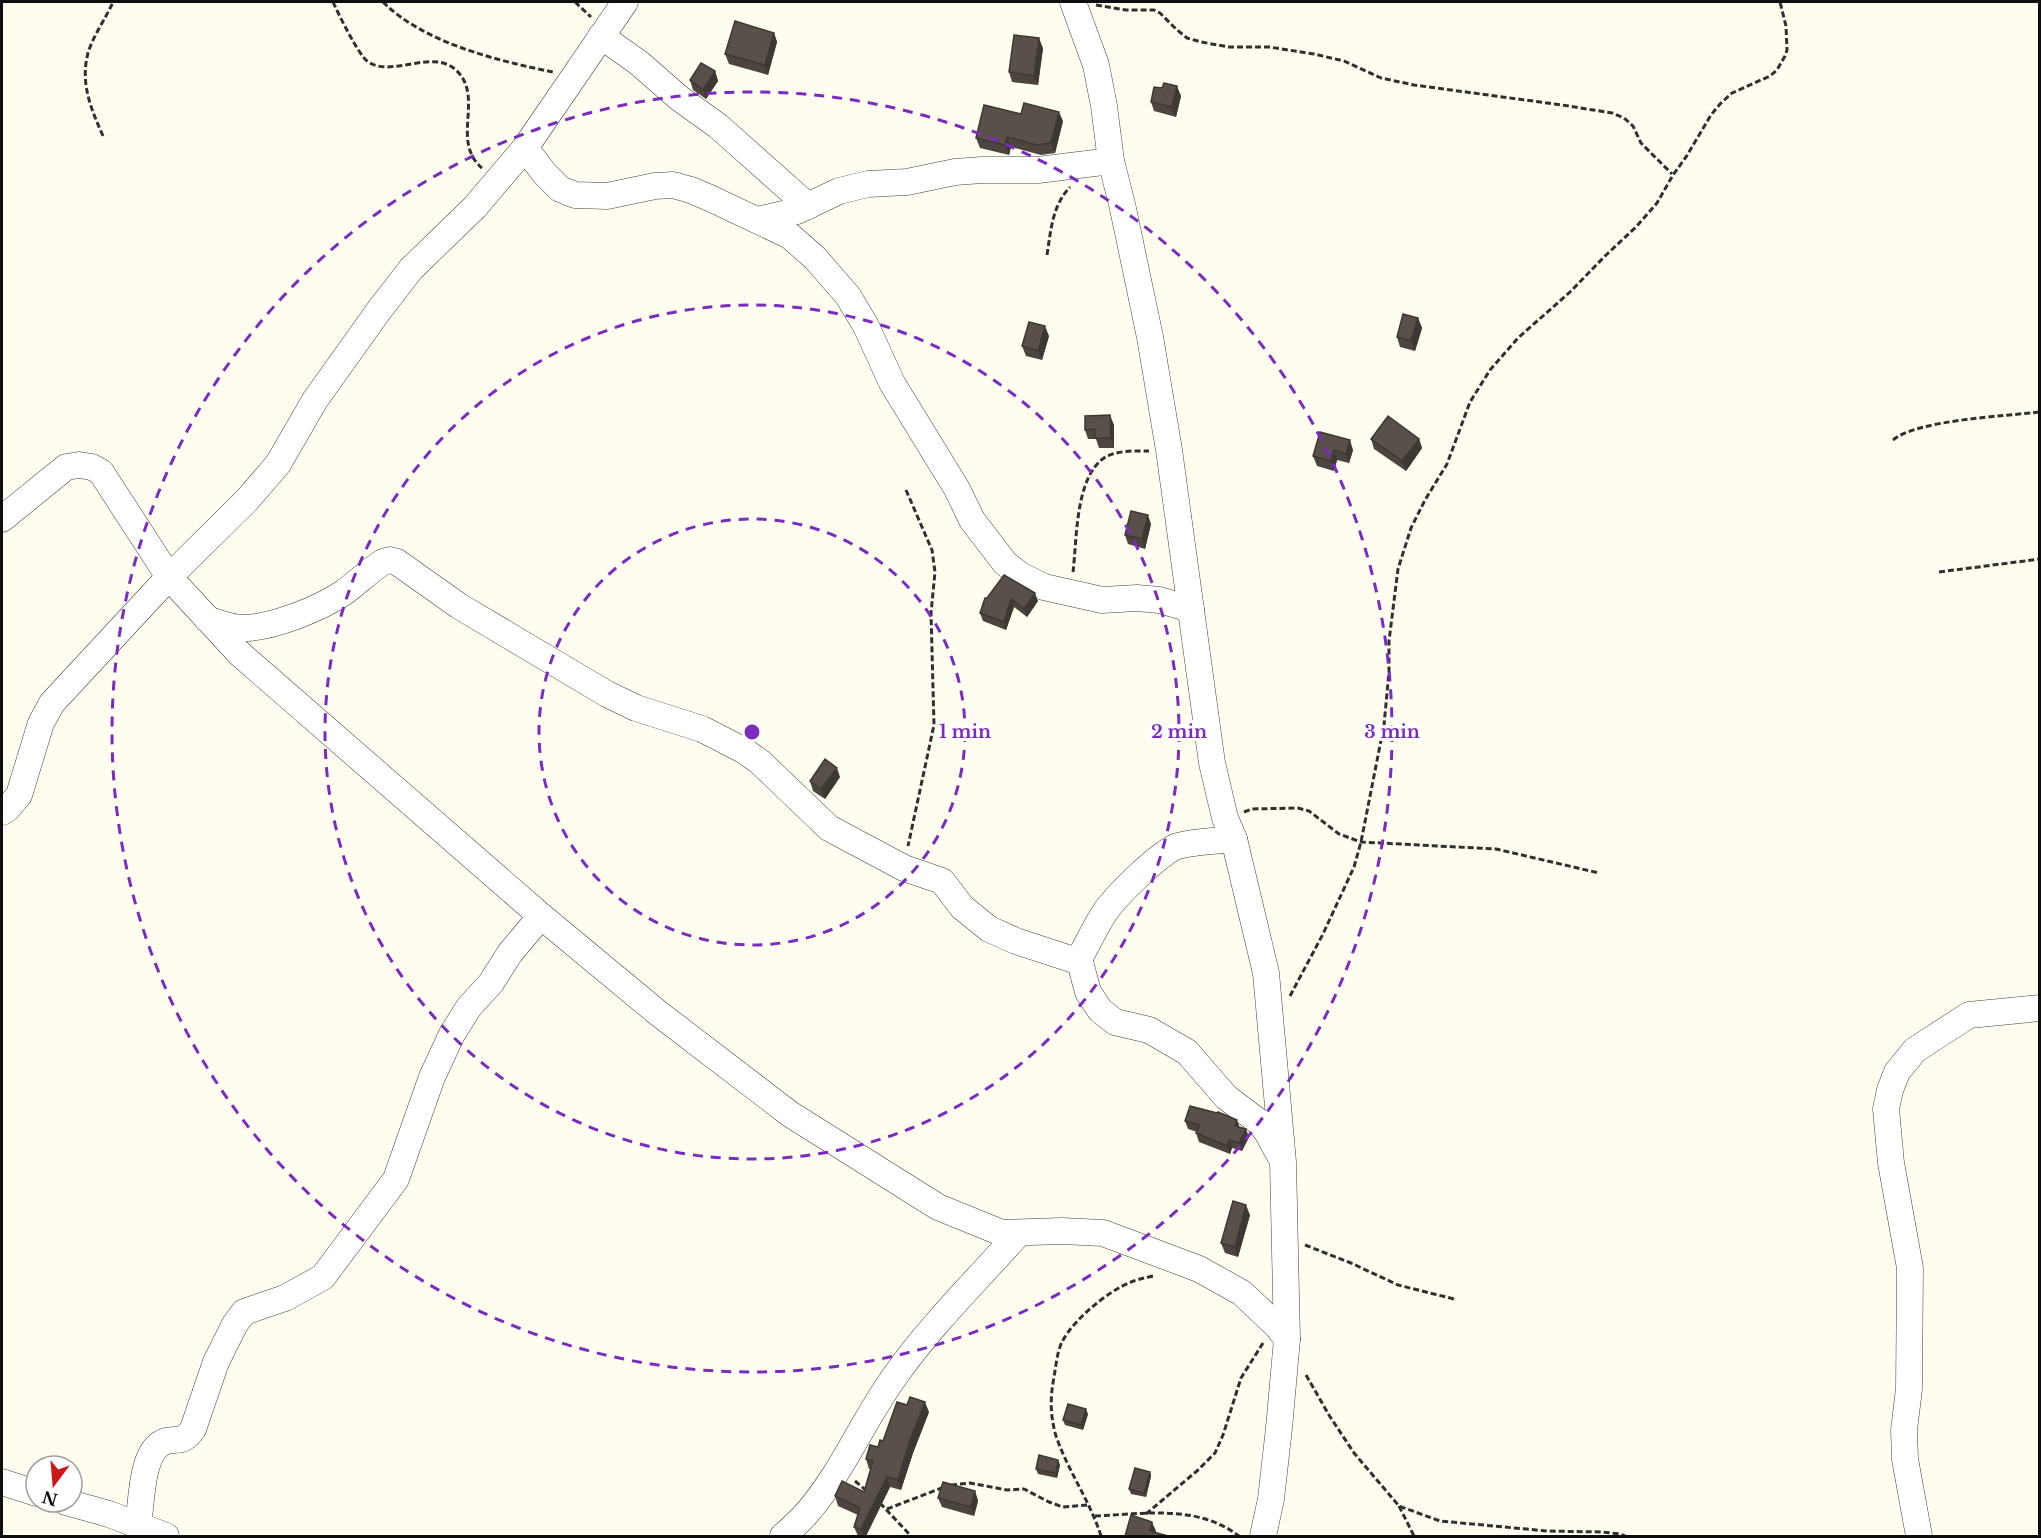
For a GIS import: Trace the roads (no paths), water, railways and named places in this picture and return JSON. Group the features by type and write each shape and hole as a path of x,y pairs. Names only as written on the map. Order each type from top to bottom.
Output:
{"street":[{"path":"2,812 19,795 41,723 52,703 169,577 247,500 278,464 315,400 380,309 411,269 475,207 525,148 625,2"},
{"path":"1084,3 1104,106 1110,161 1122,204 1150,337 1169,450 1212,763 1266,973 1283,1161 1284,1237 1282,1333 1272,1487 1263,1536"},
{"path":"601,36 718,126 808,206"},
{"path":"525,148 560,189 575,195 607,196 654,186 673,185 691,190 790,236 815,258 848,296 866,326 892,383 957,489 972,520 1005,563 1033,583 1044,587 1108,601 1137,598 1159,600 1191,609"},
{"path":"757,220 797,211 839,191 868,184 907,182 954,172 1038,170 1110,161"},
{"path":"2,519 66,467 79,465 92,467 101,472 169,577 240,654 541,916 658,1012 790,1114 891,1180 938,1207 1002,1233 1092,1232 1118,1238 1199,1269 1242,1293 1282,1333"},
{"path":"207,619 224,625 246,628 270,624 304,613 341,594 383,562 390,560 397,562 468,611 607,694 636,708 702,729 743,750 760,762 829,828 904,868 942,881 962,907 989,929 1017,941 1078,961 1088,992 1100,1010 1115,1022 1149,1030 1187,1052 1226,1097 1259,1122 1283,1161"},
{"path":"240,654 246,628"},
{"path":"1078,961 1104,913 1112,903 1165,854 1176,847 1230,828"},
{"path":"138,1524 145,1473 150,1455 161,1443 182,1440 188,1437 193,1430 216,1362 235,1324 244,1312 285,1298 323,1277 363,1224 396,1179 432,1077 452,1034 470,1007 491,983 515,946 541,916"},
{"path":"1919,1536 1905,1459 1904,1430 1909,1389 1910,1268 1891,1163 1886,1109 1890,1090 1898,1072 1914,1050 1969,1015 2040,1008"},
{"path":"783,1536 806,1515 839,1468 894,1377 927,1333 1018,1234"},
{"path":"2,1482 24,1488"},
{"path":"84,1508 138,1524 166,1536"}]}
